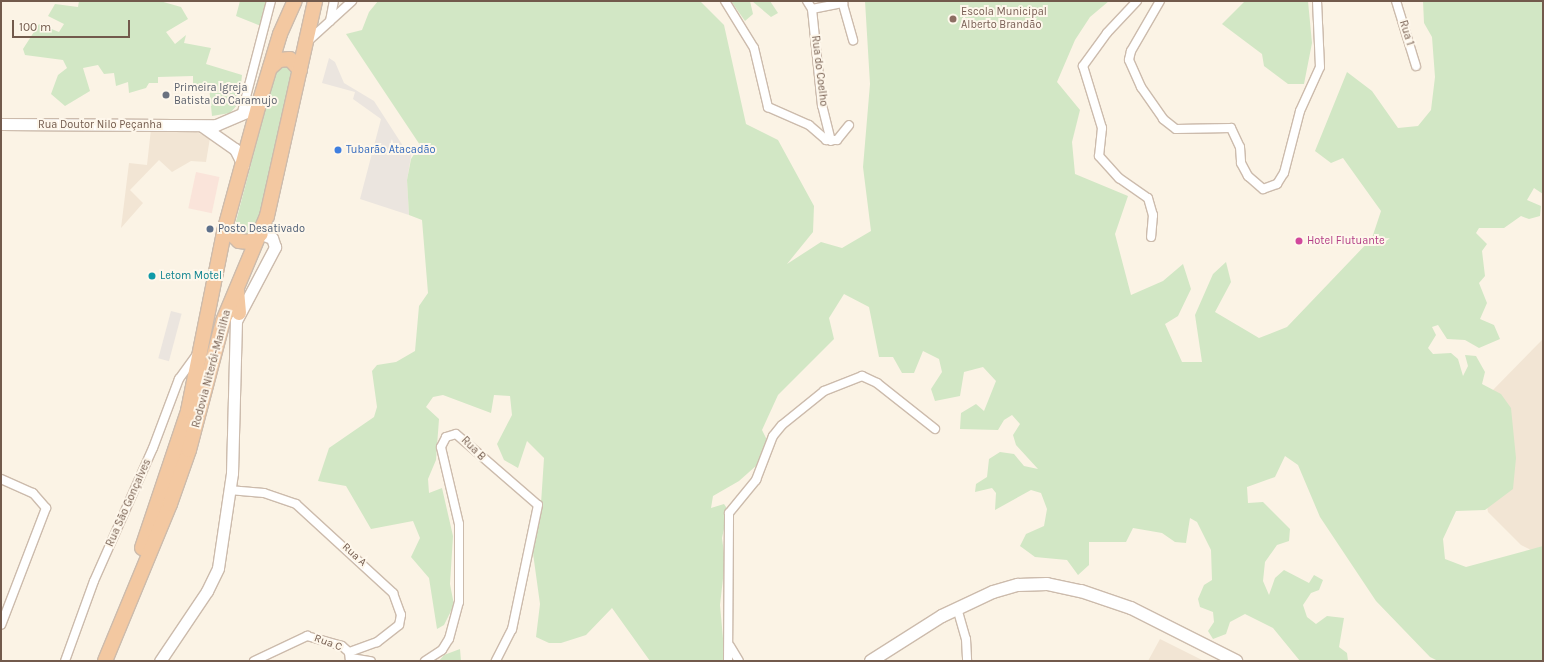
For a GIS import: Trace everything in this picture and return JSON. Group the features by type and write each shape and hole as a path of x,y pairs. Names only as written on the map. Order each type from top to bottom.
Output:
{"highway":[{"name":"Rodovia Niterói-Manilha","path":"96,661 164,491 202,350 225,228 270,68 295,1"},
{"name":"Rodovia Niterói-Manilha","path":"105,661 189,450 223,321 236,287 261,234 315,1"},
{"path":"270,68 279,60 290,59 300,70"},
{"path":"225,228 239,241 249,242 261,234"},
{"path":"236,287 239,313"}],"main road":[{"path":"871,661 957,608 1018,585 1047,584 1081,591 1131,608 1236,661"}],"street":[{"path":"241,117 272,1"},
{"path":"330,21 334,1"},
{"path":"305,43 352,1"},
{"path":"725,1 754,48 768,107 808,125 831,142 840,137 849,125"},
{"name":"Rua do Coelho","path":"807,1 812,9 822,104 831,142"},
{"path":"1137,1 1107,33 1083,66 1102,128 1099,156 1119,178 1148,198 1153,215 1151,237"},
{"path":"1160,1 1130,51 1129,60 1141,87 1163,119 1176,129 1231,128 1239,142 1240,163 1251,180 1264,189 1277,184 1284,173 1300,111 1320,67 1316,1"},
{"name":"Rua 1","path":"1396,1 1416,66"},
{"path":"812,9 842,2 853,40"},
{"name":"Rua Doutor Nilo Peçanha","path":"1,124 216,125 241,117 258,107"},
{"name":"Rua Doutor Nilo Peçanha","path":"198,124 226,140 242,165"},
{"path":"160,661 207,591 218,568 229,490 239,313 275,248 272,238 261,234"},
{"name":"Rua São Gonçalves","path":"65,661 94,581 153,448 179,379 202,350"},
{"path":"728,661 729,513 756,480 773,436 782,425 824,391 862,376 877,383 935,429"},
{"name":"Rua B","path":"425,661 442,650 449,639 459,602 459,524 441,447 446,437 456,434 538,505 512,629 496,661"},
{"path":"1,479 33,494 46,508 1,625"},
{"name":"Rua A","path":"229,490 264,492 296,504 393,593 402,615 398,625 377,642 350,657"},
{"path":"957,608 966,639 967,661"},
{"name":"Rua C","path":"254,661 307,636 332,642 350,657"},
{"path":"729,645 739,661"},
{"path":"350,657 371,661"}],"shaded area":[{"path":"329,58 335,62 344,83 374,101 403,146 412,151 407,180 409,215 360,199 381,119 353,99 355,92 322,83"},
{"path":"151,129 194,131 210,138 206,162 191,161 172,172 159,160 130,190 143,203 121,228 129,163 147,165"},
{"path":"196,172 219,177 212,213 188,208"},
{"path":"171,311 182,314 169,361 158,358"},
{"path":"1543,339 1543,556 1521,545 1488,512 1480,467 1491,392"},
{"path":"1160,639 1204,661 1148,661"}],"green space":[{"path":"79,1 160,1 181,7 188,19 166,32 175,44 186,35 184,43 211,48 206,64 242,75 239,103 230,113 212,116 209,87 193,88 193,76 158,77 158,83 149,83 146,88 129,93 128,82 116,86 114,73 104,74 98,65 83,68 90,91 65,106 51,94 58,75 67,68 63,60 25,55 23,49 39,24 59,32 64,24 48,16 55,4 78,7"},
{"path":"240,1 268,1 261,26 236,16"},
{"path":"378,1 700,1 724,25 746,124 778,140 814,206 813,232 787,264 821,242 842,248 871,231 863,167 870,84 865,1 1109,1 1090,17 1075,40 1057,82 1080,110 1072,142 1075,174 1128,196 1115,234 1131,295 1163,281 1183,264 1191,289 1178,316 1165,324 1182,362 1202,362 1195,315 1213,274 1226,262 1231,282 1215,312 1259,338 1287,327 1372,238 1381,211 1343,158 1331,163 1315,151 1347,72 1372,91 1398,128 1418,126 1431,110 1435,77 1432,37 1424,23 1423,1 1543,1 1543,194 1534,188 1527,200 1541,206 1540,216 1529,219 1521,216 1504,228 1479,228 1476,233 1487,244 1482,251 1485,276 1479,283 1487,303 1480,319 1494,325 1500,339 1479,348 1465,340 1447,339 1438,325 1432,327 1436,335 1428,348 1433,354 1451,353 1458,359 1463,376 1468,366 1465,355 1476,356 1485,372 1482,384 1501,394 1511,408 1516,458 1513,489 1485,510 1456,511 1443,539 1445,559 1466,567 1543,546 1543,661 1438,661 1430,657 1376,601 1320,517 1298,465 1285,456 1275,477 1247,487 1248,503 1263,502 1290,529 1289,541 1277,545 1265,562 1263,581 1269,595 1275,578 1284,570 1309,583 1314,575 1323,580 1319,590 1311,593 1303,605 1307,617 1316,624 1327,616 1344,618 1339,647 1347,653 1348,661 1300,661 1273,628 1245,614 1230,622 1226,634 1213,639 1208,631 1214,622 1213,612 1200,607 1198,599 1204,585 1212,580 1211,550 1197,522 1190,518 1186,543 1175,542 1162,533 1133,528 1126,542 1089,542 1089,565 1078,575 1067,560 1035,557 1020,546 1026,534 1044,526 1047,509 1041,493 1031,490 995,510 996,493 992,488 975,492 976,484 987,477 989,459 1000,452 1014,454 1024,466 1038,469 1016,445 1013,435 1020,424 1012,415 1004,420 998,430 960,429 961,413 976,404 984,411 996,381 983,367 964,372 960,396 935,401 931,389 942,372 939,359 923,351 914,373 902,373 893,357 879,357 869,307 844,294 829,318 834,339 778,395 762,430 768,442 757,465 739,481 713,496 711,508 724,504 728,510 722,538 725,561 720,605 725,661 650,661 612,608 586,635 561,643 549,643 536,637 540,604 532,546 540,519 544,458 527,441 518,468 504,460 497,444 512,415 510,396 494,395 491,413 443,395 433,397 426,407 439,419 436,460 428,479 429,493 442,488 453,536 450,584 454,605 444,625 437,629 429,578 411,557 420,538 413,521 371,529 346,486 318,481 329,448 374,417 377,407 372,371 377,365 396,362 415,351 419,306 428,293 422,220 409,215 407,180 411,159 420,145 346,34 362,30 369,12"},
{"path":"731,1 750,1 753,14 745,21"},
{"path":"752,1 770,1 778,13 771,17"},
{"path":"1245,1 1308,1 1312,43 1304,84 1288,84 1264,66 1262,54 1222,24"},
{"path":"285,64 293,73 258,226 245,234 235,225 276,69"},
{"path":"460,649 461,661 439,661 444,655"}],"place":[{"name":"Escola Municipal Alberto Brandão","path":"953,19"},
{"name":"Primeira Igreja Batista do Caramujo","path":"166,95"},
{"name":"Tubarão Atacadão","path":"338,150"},
{"name":"Posto Desativado","path":"210,229"},
{"name":"Hotel Flutuante","path":"1299,241"},
{"name":"Letom Motel","path":"152,276"}]}
